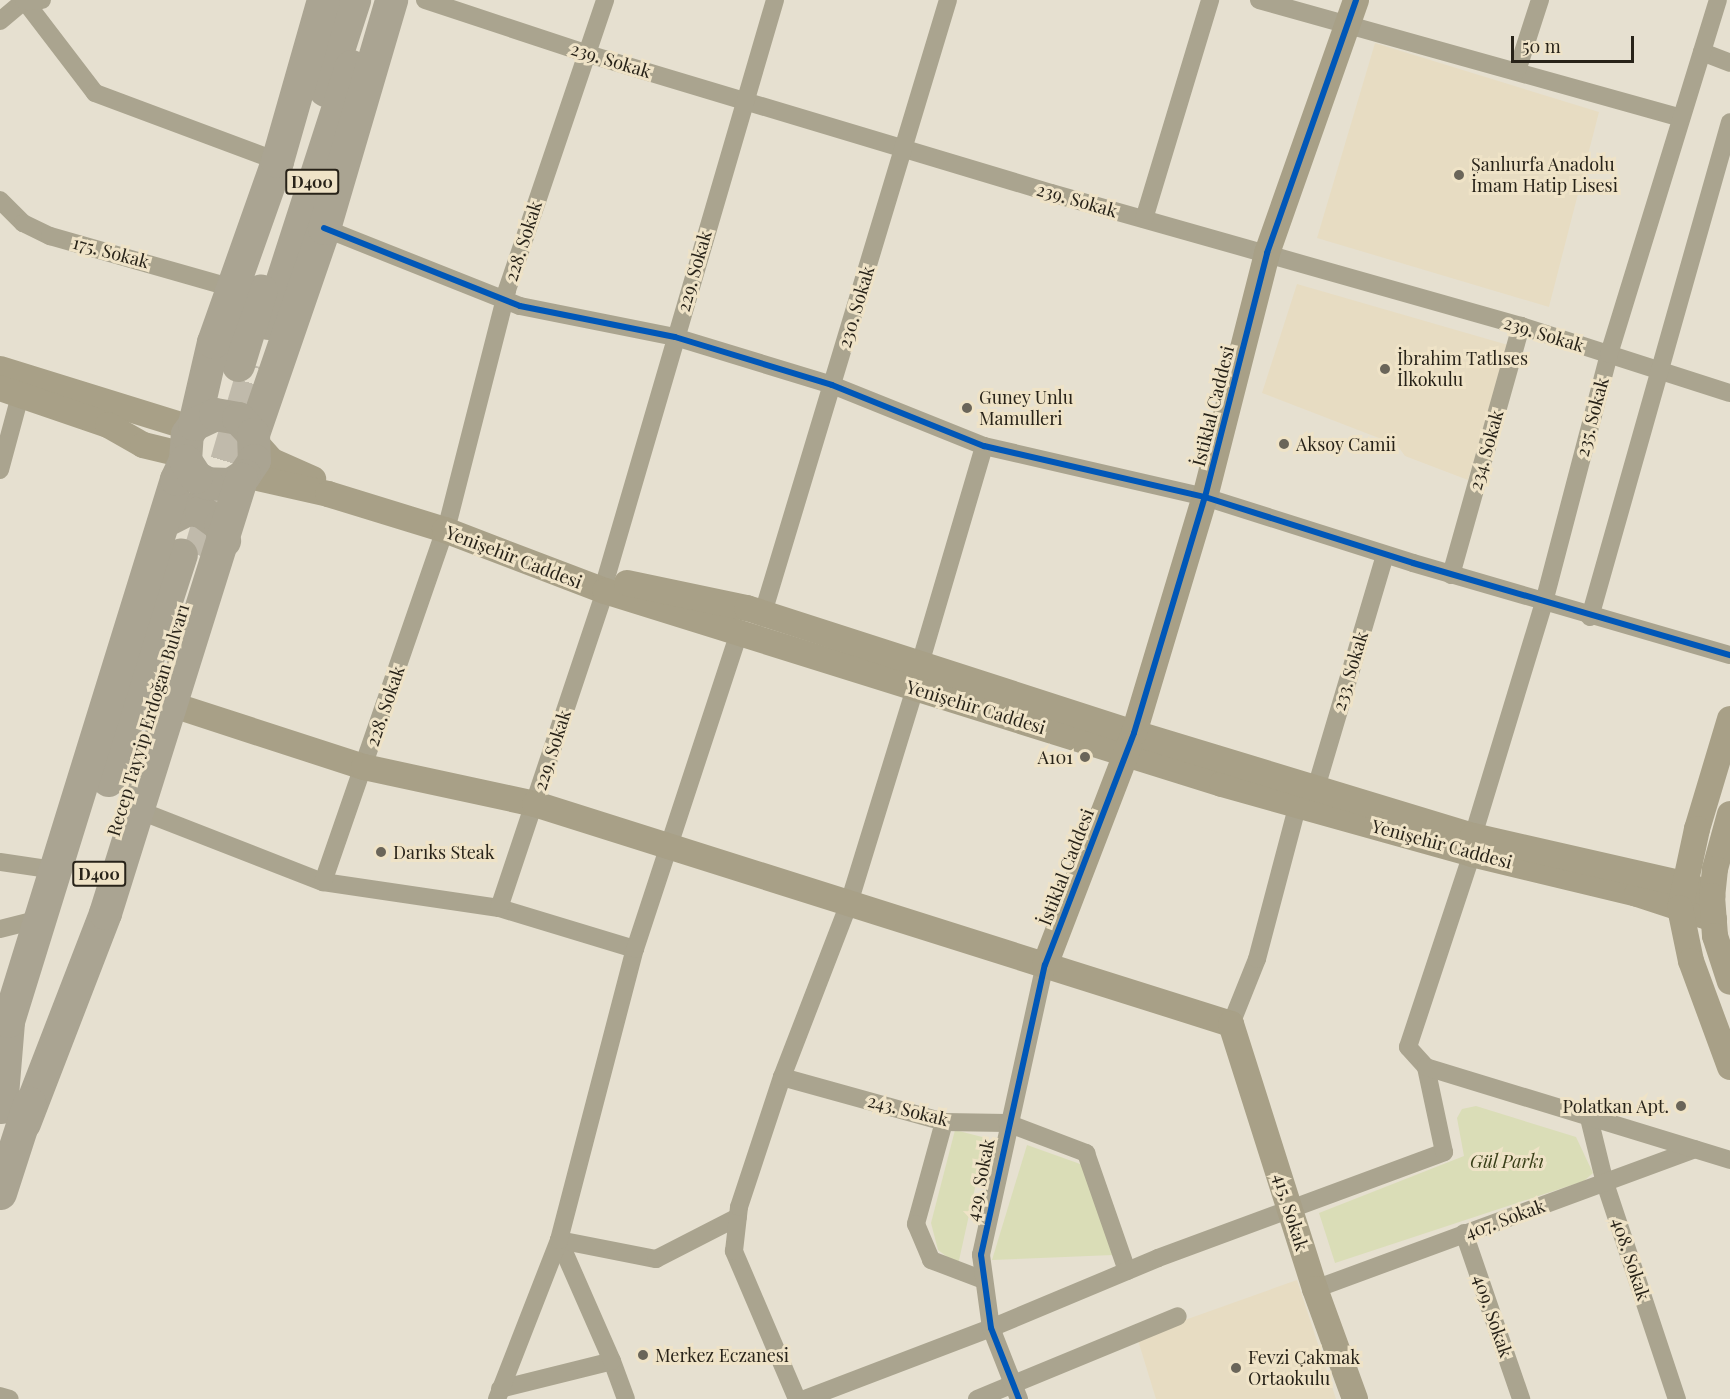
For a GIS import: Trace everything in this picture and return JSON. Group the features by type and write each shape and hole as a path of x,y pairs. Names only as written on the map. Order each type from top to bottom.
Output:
{"highway":[{"path":"8,1114 3,1036 189,442 213,342 277,161 323,0"},
{"name":"D400","path":"255,368 354,0"},
{"name":"D400","path":"255,368 373,0"},
{"path":"213,342 214,371 225,382 249,386 255,368 324,228 391,0"},
{"path":"8,1114 105,913 173,705 201,550 242,477 255,460 255,368"},
{"path":"189,442 215,414 227,414 238,418 254,438"},
{"path":"189,442 196,477 218,486 242,477"},
{"path":"164,521 188,509 201,511 220,525 201,550"},
{"name":"Recep Tayyip Erdoğan Bulvarı","path":"0,1193 8,1114 201,550"}],"main road":[{"name":"İstiklal Caddesi","path":"1045,965 1129,743 1205,497 1267,253 1351,11"},
{"path":"0,369 189,442"},
{"path":"10,392 108,425 143,445 189,442"},
{"name":"Yenişehir Caddesi","path":"254,438 272,461 326,485 446,526 739,633 918,676 1129,743 1472,845 1683,896 1719,913"},
{"name":"Yenişehir Caddesi","path":"242,477 328,494 446,526"},
{"name":"Yenişehir Caddesi","path":"605,585 763,613 918,676"},
{"path":"173,705 364,767 535,804 1231,1024"},
{"path":"1730,719 1683,896 1690,961 1730,1067"},
{"path":"1730,814 1715,868 1719,913 1715,936 1730,982"},
{"name":"415. Sokak","path":"1231,1024 1315,1289 1355,1399"}],"street":[{"path":"0,21 24,0 42,0"},
{"path":"24,0 95,93 277,161"},
{"name":"239. Sokak","path":"425,0 588,54 1144,219 1521,326 1730,393"},
{"name":"228. Sokak","path":"323,882 446,526 505,300 605,0"},
{"name":"229. Sokak","path":"500,908 605,585 744,99 775,0"},
{"name":"230. Sokak","path":"763,613 948,0"},
{"path":"1144,219 1210,0"},
{"path":"1259,0 1351,11 1517,71 1679,117"},
{"path":"1517,71 1540,0"},
{"name":"235. Sokak","path":"1426,1067 1408,1047 1472,845 1544,603 1609,354 1679,117 1718,0"},
{"path":"1702,52 1730,63"},
{"path":"1590,616 1730,122"},
{"name":"175. Sokak","path":"0,200 22,223 50,236 232,288"},
{"path":"324,228 505,300 675,337 832,385 984,446 1205,497 1544,603 1730,655"},
{"name":"234. Sokak","path":"1451,575 1521,326"},
{"path":"0,470 10,392"},
{"path":"797,1399 734,1251 738,1217 782,1077 849,903 918,676 984,446"},
{"name":"233. Sokak","path":"1231,1024 1257,959 1385,555"},
{"path":"498,1394 559,1240 635,949 739,633"},
{"path":"138,810 323,882 500,908 635,949"},
{"path":"0,862 55,870"},
{"path":"0,930 40,919"},
{"name":"429. Sokak","path":"1016,1391 991,1328 981,1279 981,1255 1007,1123 1045,965"},
{"path":"805,1399 991,1328 1127,1271 1444,1152 1426,1067 1730,1160"},
{"name":"243. Sokak","path":"782,1077 944,1122 1007,1123 1086,1153 1127,1271"},
{"name":"408. Sokak","path":"1589,1118 1605,1183 1677,1399"},
{"path":"944,1122 915,1224 931,1260 981,1279"},
{"name":"407. Sokak","path":"1315,1289 1695,1149"},
{"path":"559,1240 656,1259 738,1217"},
{"name":"409. Sokak","path":"1464,1233 1521,1399"},
{"path":"559,1240 612,1361 626,1399"},
{"path":"976,1399 1016,1391 1178,1316"},
{"path":"498,1394 612,1361"},
{"path":"0,1396 10,1399"}],"shaded area":[{"name":"Şanlıurfa Anadolu İmam Hatip Lisesi","path":"1375,43 1599,112 1549,307 1317,238"},
{"name":"İbrahim Tatlıses İlkokulu","path":"1297,284 1508,345 1468,480 1405,456 1397,445 1262,393"},
{"name":"Fevzi Çakmak Ortaokulu","path":"1297,1280 1336,1399 1156,1399 1137,1337"}],"green space":[{"name":"Gül Parkı","path":"1476,1106 1576,1137 1593,1173 1584,1181 1335,1263 1319,1213 1464,1156 1457,1118 1462,1109"},
{"path":"955,1130 986,1138 958,1265 938,1250 931,1223"},
{"path":"1027,1145 1083,1165 1113,1255 992,1260"}],"tunnel":[{"path":"199,555 255,365"}],"cycle path":[{"path":"1019,1399 991,1328 981,1255 1045,965 1134,733 1205,497 1267,253 1356,0"},
{"path":"324,228 520,306 675,337 832,385 984,446 1205,497 1413,563 1730,655"}],"place":[{"name":"Şanlıurfa Anadolu İmam Hatip Lisesi","path":"1459,175"},
{"name":"İbrahim Tatlıses İlkokulu","path":"1385,369"},
{"name":"Guney Unlu Mamulleri","path":"967,408"},
{"name":"Aksoy Camii","path":"1284,444"},
{"name":"A101","path":"1085,757"},
{"name":"Darıks Steak","path":"381,852"},
{"name":"Polatkan Apt.","path":"1681,1106"},
{"name":"Merkez Eczanesi","path":"643,1355"},
{"name":"Fevzi Çakmak Ortaokulu","path":"1236,1368"}]}
